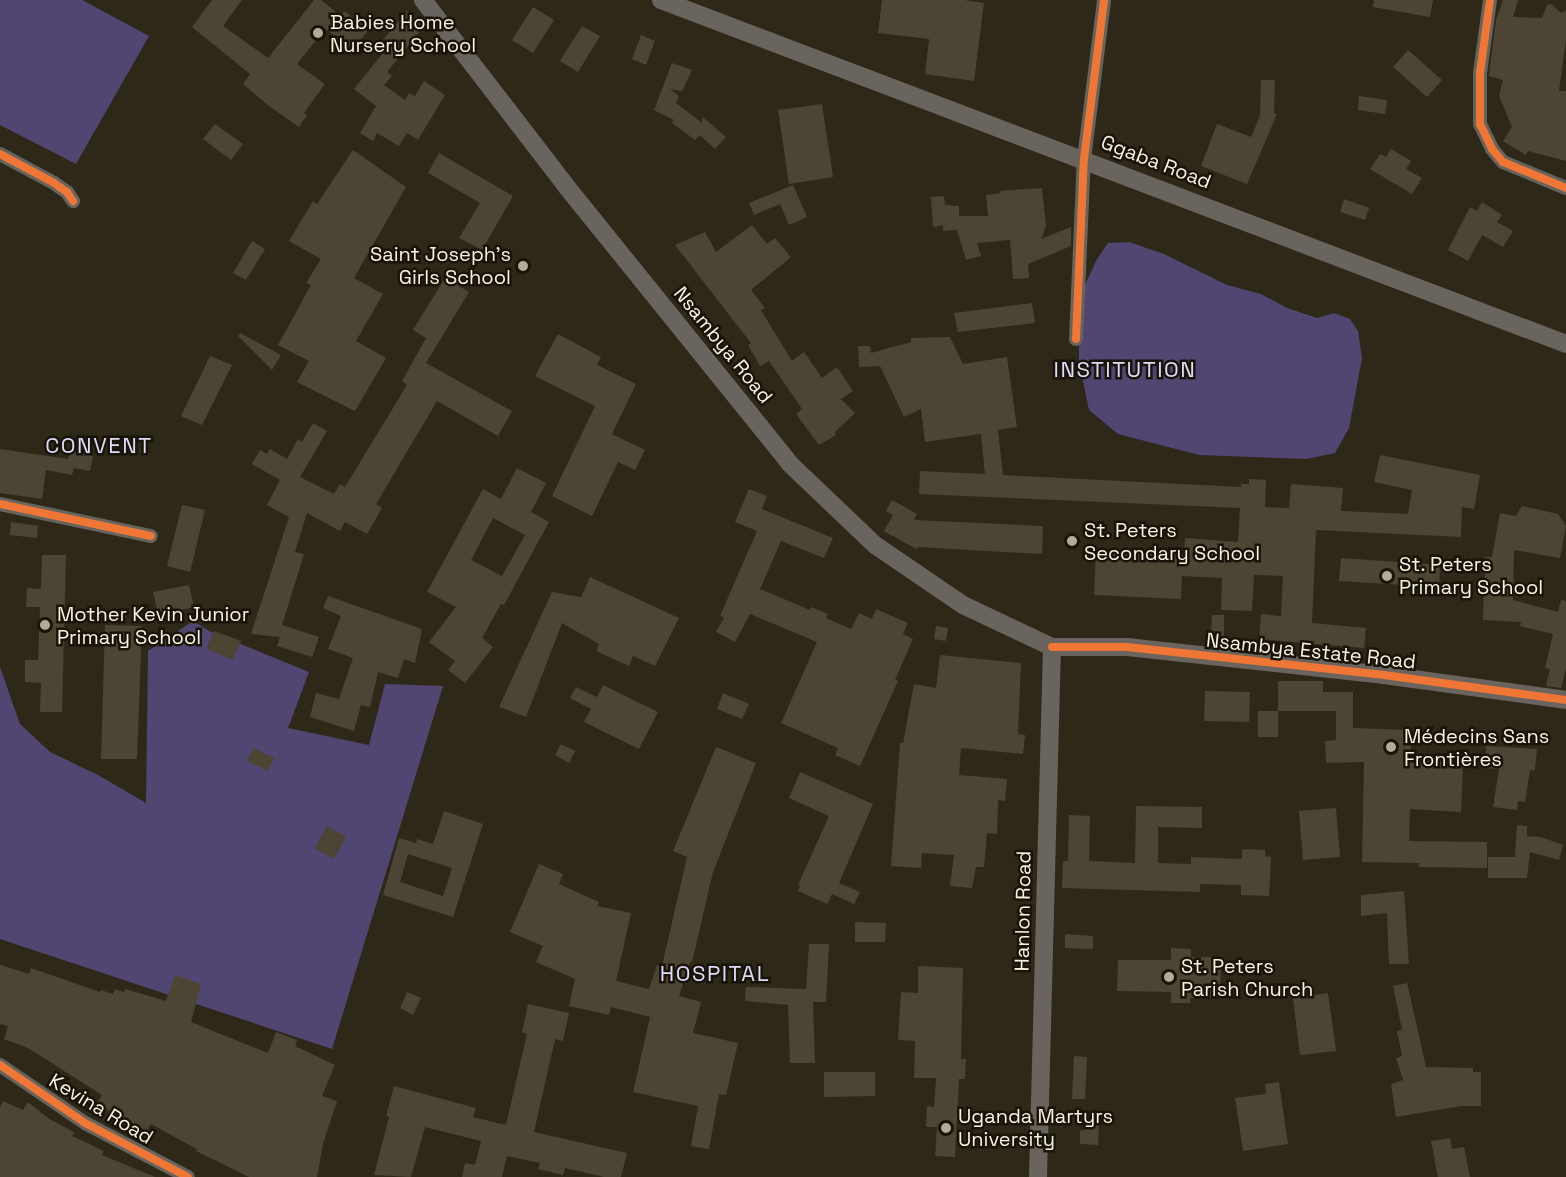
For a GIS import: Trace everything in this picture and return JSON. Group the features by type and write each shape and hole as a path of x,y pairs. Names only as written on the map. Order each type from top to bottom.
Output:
{"main road":[{"name":"Nsambya Road","path":"423,0 566,186 790,464 870,540 904,567 963,605 1052,647"},
{"name":"Ggaba Road","path":"661,0 1566,344"},
{"name":"Nsambya Estate Road","path":"1052,647 1127,647 1384,675 1566,700"},
{"name":"Hanlon Road","path":"1038,1177 1052,647"}],"street":[{"path":"1076,339 1083,159 1104,0"},
{"path":"1490,0 1480,73 1480,124 1492,149 1503,162 1566,188"},
{"path":"0,154 54,183 67,192 73,201"},
{"path":"0,504 151,536"},
{"name":"Kevina Road","path":"0,1065 85,1123 188,1177"}],"shaded area":[{"path":"0,0 82,0 149,36 76,164 0,125"},
{"path":"1129,242 1164,254 1227,285 1261,294 1287,308 1317,318 1334,313 1350,319 1358,331 1362,358 1349,428 1335,453 1307,459 1199,455 1118,434 1089,410 1079,362 1079,298 1097,259 1108,243"},
{"path":"193,621 211,632 309,672 288,728 369,745 385,684 443,686 332,1049 0,939 0,667 20,724 50,752 98,775 146,803 148,651"}],"building":[{"path":"212,0 242,0 223,26 268,58 314,0 321,0 341,16 344,11 369,29 354,49 325,29 297,64 325,84 304,113 307,115 299,127 243,84 250,74 192,27"},
{"path":"882,0 964,0 984,3 974,81 925,74 929,39 878,33"},
{"path":"1374,0 1433,0 1430,17 1373,7"},
{"path":"1503,0 1518,0 1513,17 1542,18 1547,5 1551,4 1561,13 1566,10 1566,40 1559,91 1566,91 1566,161 1528,151 1526,155 1503,141 1512,127 1499,96 1503,80 1489,76 1489,74 1496,20"},
{"path":"533,7 554,20 533,53 512,40"},
{"path":"407,11 424,26 387,72 392,76 384,85 405,100 409,93 415,96 424,81 445,95 418,140 407,133 399,146 377,133 373,141 360,133 376,106 354,89 383,53 377,47"},
{"path":"582,26 600,36 578,72 560,61"},
{"path":"641,35 655,41 646,65 632,59"},
{"path":"1408,50 1442,80 1427,97 1393,67"},
{"path":"672,63 692,70 682,91 670,89 679,96 676,103 702,123 703,117 726,137 715,149 700,135 695,140 671,122 674,120 654,110"},
{"path":"1261,80 1275,80 1274,113 1277,114 1247,184 1201,166 1217,124 1251,137 1260,116"},
{"path":"1359,96 1387,100 1385,114 1358,110"},
{"path":"822,104 833,177 789,184 778,110"},
{"path":"215,124 243,144 231,160 203,139"},
{"path":"1391,149 1411,161 1406,169 1422,178 1412,194 1370,169 1380,154 1386,157"},
{"path":"353,150 406,187 354,278 383,294 356,341 386,358 355,411 297,382 309,361 278,345 311,285 306,283 321,259 289,241 313,201 317,204"},
{"path":"439,153 513,196 482,250 459,238 480,203 428,173"},
{"path":"793,185 807,217 789,225 780,204 754,215 749,203"},
{"path":"1042,188 1046,226 1041,239 1071,227 1071,246 1028,264 1029,278 1013,279 1010,240 977,243 981,256 966,260 957,230 943,231 943,225 933,227 931,197 944,196 945,205 959,206 959,216 988,216 986,195 1001,193 1000,191"},
{"path":"1344,199 1369,208 1365,220 1340,212"},
{"path":"1482,202 1502,215 1497,222 1513,231 1503,247 1482,235 1468,261 1448,250 1470,207 1477,211"},
{"path":"752,225 767,244 775,238 791,257 751,290 765,308 761,310 792,361 804,352 822,378 837,367 853,391 841,399 855,413 835,432 836,435 819,445 796,414 802,409 769,361 760,366 748,345 751,343 675,245 705,232 716,252"},
{"path":"252,241 265,249 246,280 233,273"},
{"path":"445,278 469,292 426,363 512,411 498,436 437,401 376,504 382,508 367,534 345,522 340,531 307,513 295,552 304,554 282,625 319,637 312,657 277,646 280,637 251,634 289,517 267,505 280,480 252,464 260,450 267,454 270,449 287,459 298,439 302,442 313,423 327,431 300,477 334,494 340,484 345,487 407,385 402,381 426,338 413,330"},
{"path":"1032,303 1035,323 958,332 954,313"},
{"path":"240,333 281,355 272,370 238,336"},
{"path":"558,334 601,357 597,365 636,384 612,434 645,450 635,470 618,462 592,516 552,496 595,406 535,376"},
{"path":"950,337 963,364 1007,357 1017,427 998,430 1003,475 1241,487 1241,484 1249,484 1249,479 1266,480 1265,507 1289,508 1291,484 1343,488 1341,511 1408,514 1412,490 1374,482 1380,455 1480,475 1474,509 1462,507 1461,537 1316,530 1312,623 1366,628 1364,648 1259,639 1261,614 1281,616 1283,576 1254,575 1252,611 1221,610 1222,578 1182,576 1181,599 1094,595 1096,551 1184,554 1185,538 1238,542 1240,508 919,494 920,471 985,474 981,434 925,442 921,409 904,417 880,366 859,367 858,346 870,346 871,353 911,342 911,338"},
{"path":"210,356 232,365 202,425 181,416"},
{"path":"0,449 68,459 70,451 93,456 90,471 74,468 72,475 46,470 42,499 0,493"},
{"path":"517,468 546,483 531,512 549,522 504,605 501,604 482,638 493,647 465,683 448,670 455,661 429,642 456,607 427,592 483,489 501,499","holes":["493,518 525,535 502,576 471,560"]},
{"path":"749,489 767,496 762,509 833,538 824,558 781,541 760,589 810,610 811,607 828,614 826,618 851,629 859,613 872,619 876,609 908,623 903,634 913,639 895,680 898,681 860,766 835,755 838,748 781,723 817,642 750,614 735,642 716,632 724,618 720,616 757,531 735,522"},
{"path":"892,500 917,514 914,520 1043,526 1042,554 918,547 916,549 884,531 893,515 886,511"},
{"path":"182,505 205,510 190,572 167,566"},
{"path":"1522,506 1558,514 1566,526 1560,558 1514,550 1513,600 1558,612 1561,600 1566,601 1566,668 1561,688 1546,686 1550,669 1545,668 1553,634 1520,626 1521,622 1483,620 1485,557 1492,557 1500,513 1516,516"},
{"path":"11,522 38,526 37,538 10,535"},
{"path":"42,555 66,555 62,712 40,712 41,683 25,682 25,660 38,660 40,607 26,607 27,588 41,589"},
{"path":"1341,558 1440,565 1439,587 1339,581"},
{"path":"590,577 679,618 655,666 633,656 629,666 596,651 599,644 562,623 526,717 499,707 552,592 581,597"},
{"path":"189,585 194,607 158,615 153,592"},
{"path":"328,596 422,629 415,663 404,659 398,678 378,672 370,707 361,705 354,731 310,717 316,693 339,699 353,658 328,649 341,616 323,608"},
{"path":"1212,615 1224,615 1224,639 1211,638"},
{"path":"105,625 142,626 137,759 101,759"},
{"path":"936,626 948,628 946,641 934,639"},
{"path":"214,631 241,641 233,660 206,649"},
{"path":"940,655 1021,663 1018,734 1025,735 1023,754 961,748 959,775 1007,779 1005,801 998,800 997,834 987,833 984,867 976,867 972,888 950,886 954,855 922,853 921,868 891,866 900,743 903,743 914,684 936,688"},
{"path":"1278,681 1323,681 1323,692 1353,692 1353,728 1411,730 1411,760 1463,763 1461,812 1410,809 1409,841 1487,842 1487,868 1419,867 1419,863 1362,862 1364,762 1326,763 1325,741 1336,740 1336,711 1278,711"},
{"path":"603,685 658,712 639,749 584,722 591,709 570,698 576,687 597,697"},
{"path":"1205,691 1250,692 1249,722 1204,721"},
{"path":"723,693 749,704 742,719 717,709"},
{"path":"1258,711 1278,711 1278,737 1258,737"},
{"path":"561,744 575,751 569,763 555,755"},
{"path":"1486,746 1537,749 1535,770 1530,770 1525,802 1518,801 1517,810 1493,807 1499,769 1485,768"},
{"path":"716,747 756,763 713,872 692,962 690,962 679,996 701,1002 693,1033 738,1043 726,1095 719,1094 709,1149 691,1146 698,1106 633,1092 650,1017 611,1007 609,1015 569,1006 575,979 536,962 543,946 510,932 539,864 563,874 559,884 599,902 597,906 631,913 616,981 649,989 657,965 662,966 687,857 673,851"},
{"path":"253,748 274,758 268,771 247,761"},
{"path":"800,772 873,804 839,883 860,892 854,904 832,894 827,904 798,891 800,886 798,885 829,816 789,798"},
{"path":"1136,806 1202,807 1202,828 1158,827 1158,863 1191,864 1191,857 1242,859 1242,849 1265,850 1265,856 1271,857 1269,896 1241,895 1241,885 1200,884 1200,892 1062,888 1063,861 1068,861 1069,815 1090,816 1089,861 1135,863"},
{"path":"1336,808 1340,857 1303,860 1299,811"},
{"path":"444,811 483,824 453,917 383,895 399,838 416,843 417,839 433,844","holes":["408,854 452,868 443,896 400,882"]},
{"path":"1517,825 1527,826 1527,836 1541,837 1563,845 1559,860 1530,852 1527,878 1488,878 1488,857 1515,857"},
{"path":"327,826 346,836 334,859 315,848"},
{"path":"1404,891 1409,964 1389,964 1387,913 1361,916 1361,895"},
{"path":"855,922 886,923 885,942 855,942"},
{"path":"1065,934 1093,936 1093,949 1065,948"},
{"path":"809,944 829,944 826,1002 813,1002 815,1063 790,1063 788,1005 745,1001 746,987 806,989"},
{"name":"St. Peters Parish Church","path":"1171,948 1191,949 1191,957 1215,957 1215,962 1221,962 1220,993 1215,992 1214,998 1190,998 1190,1003 1171,1003 1171,992 1117,991 1118,960 1171,960"},
{"path":"0,965 29,974 31,968 100,992 101,990 113,994 115,989 124,992 125,989 166,1001 175,975 201,984 191,1022 268,1053 276,1032 297,1040 295,1046 335,1065 322,1096 337,1101 323,1144 317,1177 249,1177 196,1151 197,1149 151,1124 147,1131 97,1104 102,1095 28,1048 4,1039 8,1026 0,1024"},
{"path":"918,966 963,968 961,1059 966,1059 965,1079 959,1079 955,1157 935,1156 937,1127 926,1127 927,1106 934,1107 936,1078 914,1078 915,1041 898,1040 901,992 918,993"},
{"path":"1407,983 1426,1067 1473,1068 1473,1072 1481,1072 1481,1106 1461,1106 1396,1117 1391,1084 1403,1080 1396,1058 1402,1056 1397,1031 1402,1030 1393,986"},
{"path":"407,992 421,998 413,1015 400,1008"},
{"path":"1328,993 1336,1051 1300,1055 1293,998"},
{"path":"528,1004 569,1013 563,1041 555,1039 534,1132 627,1153 621,1177 604,1177 565,1168 563,1175 538,1169 540,1163 507,1156 502,1177 462,1177 465,1163 475,1165 481,1141 425,1127 411,1177 374,1175 389,1117 386,1116 394,1086 476,1108 473,1117 506,1125 527,1034 522,1032"},
{"path":"1074,1056 1087,1057 1085,1099 1072,1099"},
{"path":"824,1072 875,1072 875,1096 824,1097"},
{"path":"1279,1082 1288,1144 1243,1151 1235,1098 1266,1094 1265,1084"},
{"path":"3,1101 23,1110 28,1102 49,1119 74,1132 72,1136 104,1151 102,1155 155,1177 0,1177 0,1107"},
{"path":"1099,1122 1098,1145 1080,1144 1080,1131"},
{"path":"1450,1138 1452,1149 1464,1147 1470,1177 1438,1177 1431,1141"}],"cycle path":[{"path":"1076,339 1084,159 1104,0"},
{"path":"1490,0 1480,73 1480,124 1492,149 1503,162 1566,188"},
{"path":"0,154 54,183 67,192 73,201"},
{"path":"0,504 151,536"},
{"path":"1052,647 1127,647 1384,675 1566,700"},
{"path":"0,1065 85,1123 188,1177"}],"place":[{"name":"Babies Home Nursery School","path":"318,33"},
{"name":"Saint Joseph's Girls School","path":"523,266"},
{"name":"St. Peters Secondary School","path":"1072,541"},
{"name":"St. Peters Primary School","path":"1387,576"},
{"name":"Mother Kevin Junior Primary School","path":"45,625"},
{"name":"Médecins Sans Frontières","path":"1391,747"},
{"name":"St. Peters Parish Church","path":"1169,977"},
{"name":"Uganda Martyrs University","path":"946,1128"}],"district":[{"name":"INSTITUTION","path":"1125,370"},
{"name":"CONVENT","path":"99,446"},
{"name":"HOSPITAL","path":"715,974"}]}
